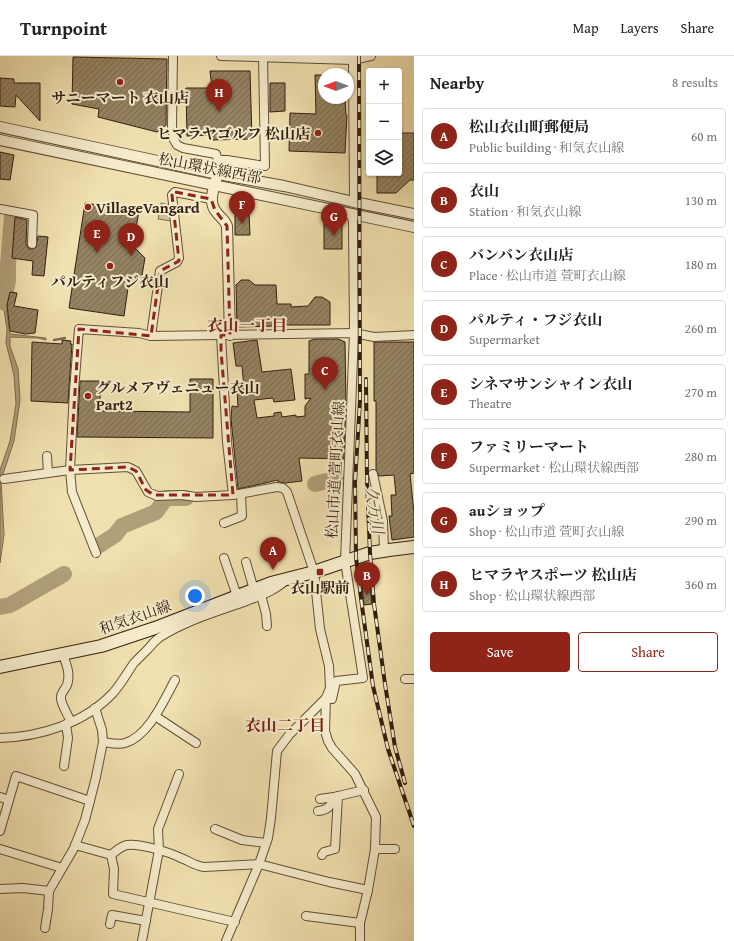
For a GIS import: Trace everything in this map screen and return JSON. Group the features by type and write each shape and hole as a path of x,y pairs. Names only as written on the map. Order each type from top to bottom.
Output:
{"main road":[{"name":"和気衣山線","path":"0,667 101,646 155,628 237,596 258,592 288,579 314,572 360,556 384,550 414,548"}],"street":[{"path":"172,56 172,131 174,140 177,145 183,148 216,154 218,160 218,174 211,199 215,210 226,222 227,226 225,335 227,442 242,516 224,523"},
{"path":"221,56 353,58 371,56"},
{"path":"218,160 228,160 265,166 263,57"},
{"path":"353,58 354,202"},
{"name":"松山環状線西部","path":"0,127 414,214"},
{"name":"松山環状線西部","path":"0,140 414,227"},
{"path":"151,336 160,271 176,262 179,258 172,195 176,192 211,199"},
{"path":"0,209 33,215 32,244"},
{"name":"松山市道 萱町衣山線","path":"326,698 332,699 336,681 363,678 345,561 354,332 353,221 350,213"},
{"path":"96,553 72,492 70,470 79,329 139,333 151,336 354,332 374,337 414,335"},
{"path":"47,456 48,473"},
{"path":"4,479 70,470 129,467 136,471 146,490 154,495 182,495 196,497 237,495 277,487 286,490 314,572 320,629 329,666 330,677 330,688 326,698 324,721 325,731 332,748 355,774 364,790 376,818 375,849 368,890 360,923 360,941"},
{"path":"373,474 383,521 384,550"},
{"path":"224,558 237,596"},
{"path":"246,562 266,614 267,626"},
{"path":"0,738 30,735 68,723 95,708 112,693 135,662 158,638 187,623 258,592"},
{"path":"63,654 69,676 67,684 61,694 68,723 68,738 64,766"},
{"path":"405,679 414,679"},
{"path":"103,742 115,744 125,743 142,733 154,716 175,680"},
{"path":"226,941 259,864 266,843 271,818 277,751 289,735 326,698"},
{"path":"45,928 49,891 75,845 85,820 90,801 103,742 102,730 95,708"},
{"path":"154,716 196,743"},
{"path":"142,941 159,850 158,829 179,774"},
{"path":"0,831 16,776 90,801"},
{"path":"320,799 364,790"},
{"path":"318,811 325,810 330,807 336,796"},
{"path":"322,855 324,852 336,849 336,796"},
{"path":"0,797 9,800"},
{"path":"215,829 242,840 266,843"},
{"path":"75,845 111,855 126,845 159,850 197,866 204,867 259,864 329,882 368,890"},
{"path":"0,849 62,868"},
{"path":"375,849 395,849"},
{"path":"111,855 114,869 113,894 235,922"},
{"path":"0,889 23,888 49,891"},
{"path":"110,924 112,915 146,921"},
{"path":"306,916 360,923"}],"highlighted area":[{"path":"175,192 211,199 215,210 227,226 230,335 221,335 221,351 233,495 154,495 146,490 136,471 128,467 70,470 79,329 151,336 160,271 179,261 172,195"}],"green space":[{"path":"161,203 169,205 171,221 158,219"}],"shaded area":[{"path":"6,281 10,282 7,293 6,307 10,334 46,338 46,340 38,338 10,337 10,346 18,369 20,400 14,441 1,480 4,535 0,563 0,470 10,441 16,404 14,375 6,343 7,330 3,294"}],"building":[{"name":"サニーマート 衣山店","path":"73,57 167,59 166,125 157,132 98,117 99,109 72,104"},
{"path":"210,71 250,71 252,139 210,140 209,135 187,136 186,88 212,88"},
{"name":"ヒマラヤゴルフ 松山店","path":"315,75 318,75 318,104 345,104 347,115 345,153 289,151 290,113 316,114"},
{"path":"0,78 14,79 14,83 40,83 40,121 16,95 15,107 0,106"},
{"path":"270,83 285,83 285,111 270,112"},
{"path":"402,133 414,133 414,180 410,180 396,193 377,193 377,176 402,176"},
{"path":"0,152 14,155 10,180 0,179"},
{"name":"パルティフジ衣山","path":"85,203 139,211 133,246 145,258 142,275 129,281 124,316 69,308"},
{"path":"235,212 249,212 250,235 235,235"},
{"path":"15,217 27,220 26,244 29,249 36,247 38,236 48,237 44,276 32,275 33,261 12,258"},
{"path":"324,224 342,224 342,249 324,249"},
{"path":"241,280 249,280 255,285 276,285 277,304 291,304 291,307 308,306 315,297 322,297 330,302 330,325 237,327 236,285"},
{"path":"10,292 17,293 14,306 38,310 35,333 25,334 10,331 7,305"},
{"path":"315,339 338,339 345,342 346,405 344,459 299,458 302,481 285,483 278,482 278,480 238,489 231,419 232,406 238,407 237,389 244,388 242,366 236,366 233,343 257,340 262,372 291,369 295,400 274,402 273,398 254,400 257,418 274,416 274,413 281,412 282,417 296,415 296,417 305,416 305,406 311,398 305,399 305,374 309,374 309,341"},
{"path":"62,340 71,341 70,344 72,344 68,403 31,401 32,342 62,344"},
{"path":"374,342 414,342 414,473 410,474 414,513 414,537 392,540 389,516 392,516 391,495 396,495 394,475 379,476 376,470"},
{"name":"グルメアヴェニュー衣山 Part2","path":"190,379 213,379 213,438 77,437 80,381 100,381 100,411 190,412"},
{"path":"370,585 372,604 364,605 362,586"}],"waterway":[{"path":"5,303 5,294 8,281 12,216"},
{"path":"54,340 65,338"},
{"name":"久万川","path":"315,484 343,477"},
{"name":"久万川","path":"98,546 115,535 122,526 156,512 166,498 186,498"},
{"name":"久万川","path":"0,607 10,605 64,574"}],"railway":[{"path":"359,56 360,401 355,482 356,557 373,686 388,749 414,826"},
{"path":"366,379 367,482 374,604 395,747 405,783"}],"place":[{"name":"サニーマート 衣山店","path":"120,82"},
{"name":"ヒマラヤスポーツ 松山店","path":"219,112"},
{"name":"ヒマラヤゴルフ 松山店","path":"318,133"},
{"name":"VillageVangard","path":"88,207"},
{"name":"ファミリーマート","path":"242,224"},
{"name":"auショップ","path":"334,236"},
{"name":"シネマサンシャイン衣山","path":"97,253"},
{"name":"パルティ・フジ衣山","path":"131,256"},
{"name":"パルティフジ衣山","path":"110,266"},
{"name":"バンバン衣山店","path":"325,390"},
{"name":"グルメアヴェニュー衣山 Part2","path":"88,396"},
{"name":"松山衣山町郵便局","path":"273,570"},
{"name":"衣山駅前","path":"320,572"},
{"name":"衣山","path":"367,595"}],"district":[{"name":"衣山一丁目","path":"247,325"},
{"name":"衣山二丁目","path":"285,725"}]}
